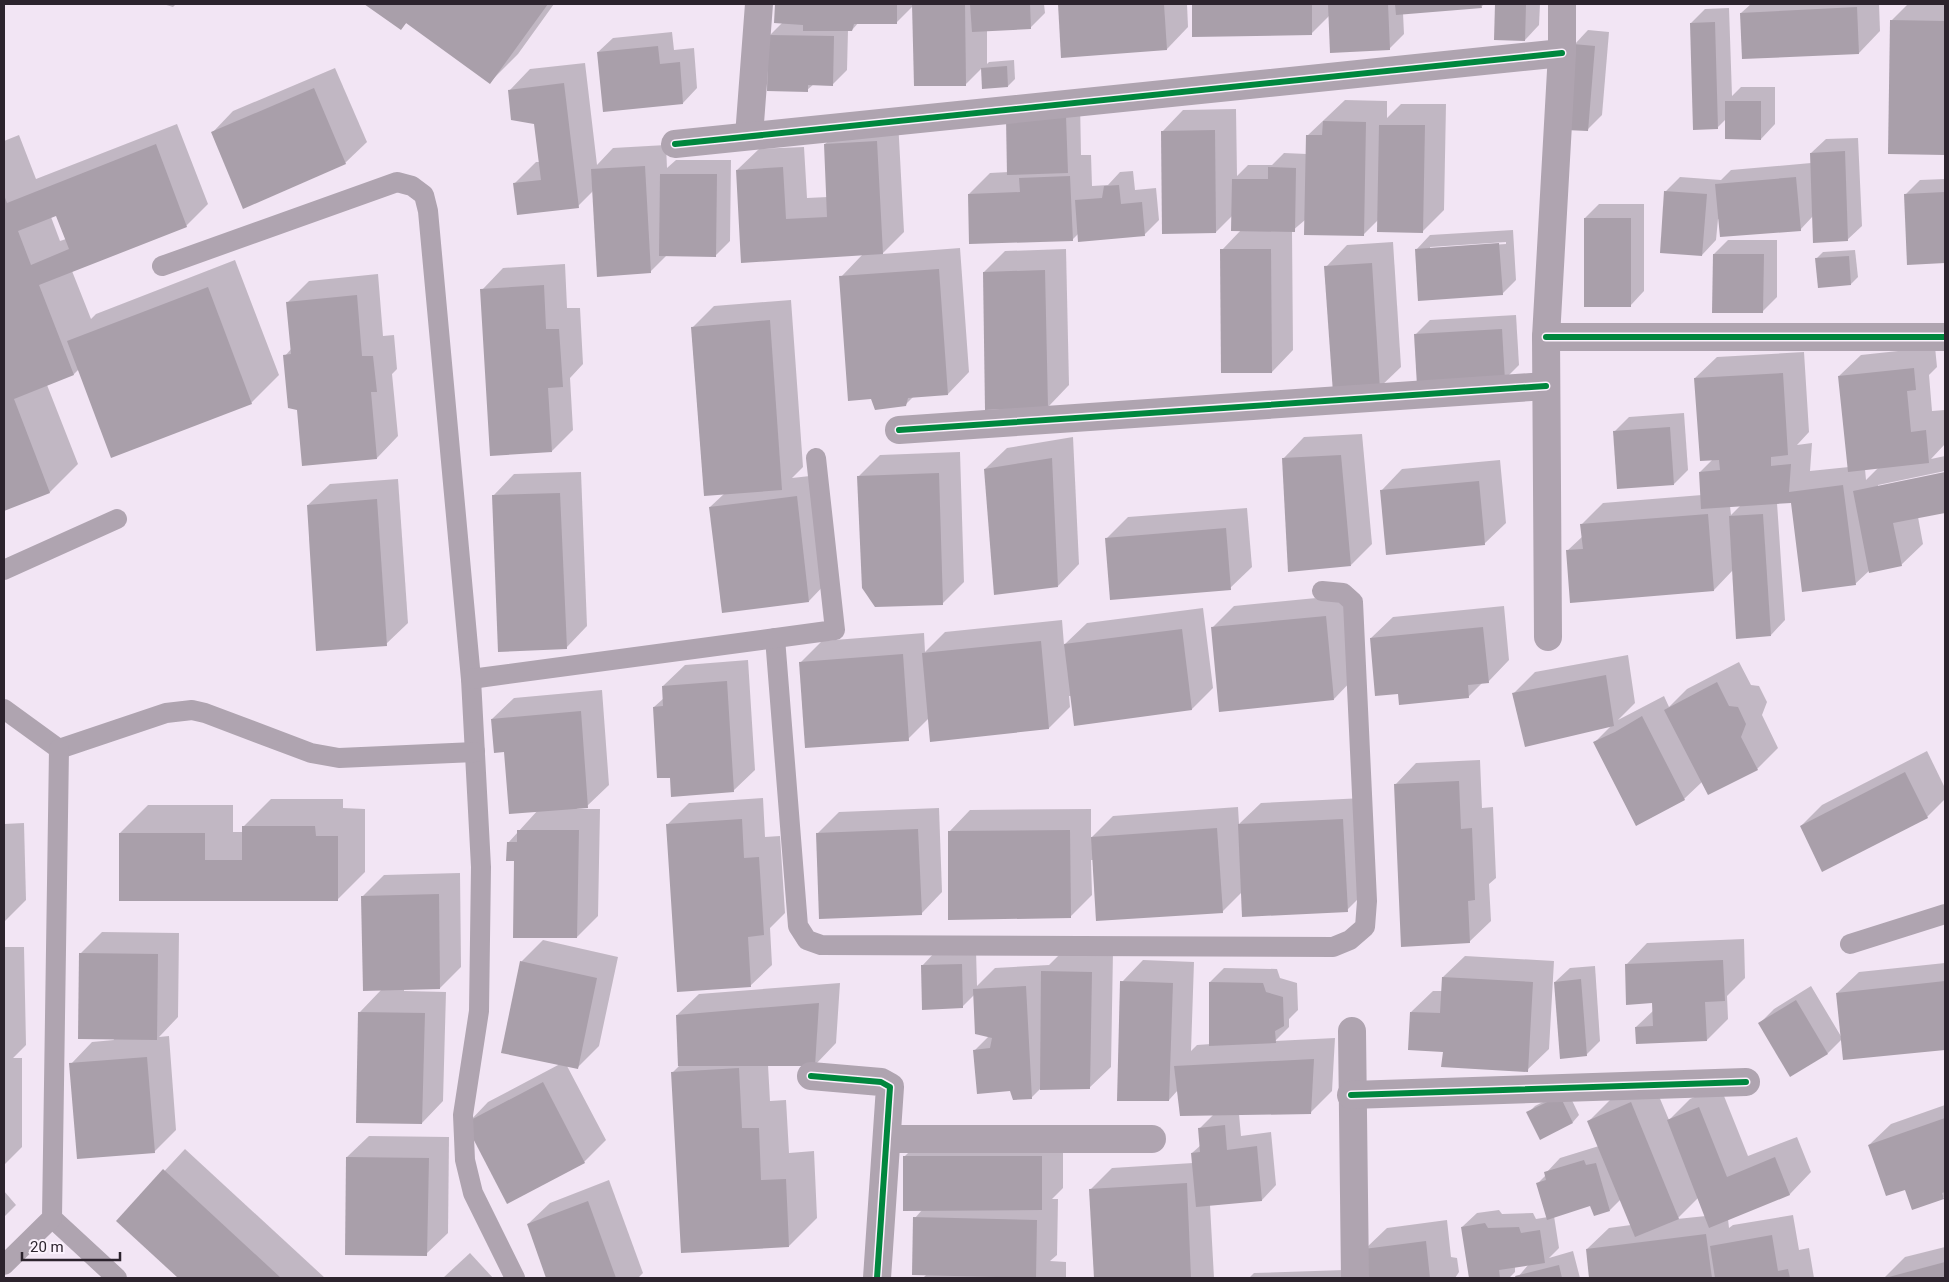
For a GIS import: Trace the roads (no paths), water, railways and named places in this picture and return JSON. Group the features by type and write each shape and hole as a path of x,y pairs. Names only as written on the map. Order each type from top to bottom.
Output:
{"street":[{"path":"749,136 759,4"},
{"path":"1548,638 1546,338 1562,53 1562,4"},
{"path":"675,144 1562,53"},
{"path":"1546,338 1945,336"},
{"path":"899,430 1546,386"},
{"path":"1352,1030 1351,1094 1355,1278"},
{"path":"811,1076 881,1082 890,1087 877,1278"},
{"path":"1351,1094 1746,1082"},
{"path":"887,1139 1152,1139"}],"lane":[{"path":"162,266 397,182 412,186 424,195 429,221 471,679 481,867 479,1011 463,1114 465,1160 473,1193 515,1278"},
{"path":"471,679 835,630 816,458"},
{"path":"4,570 117,519"},
{"path":"775,638 798,926 807,940 822,945 1334,948 1350,940 1365,927 1367,901 1353,602 1343,594 1322,591"},
{"path":"4,709 59,749"},
{"path":"59,749 166,713 192,710 206,713 311,753 339,758 475,752"},
{"path":"4,1266 52,1218 59,749"},
{"path":"1850,944 1945,914"},
{"path":"52,1218 117,1278"}]}
